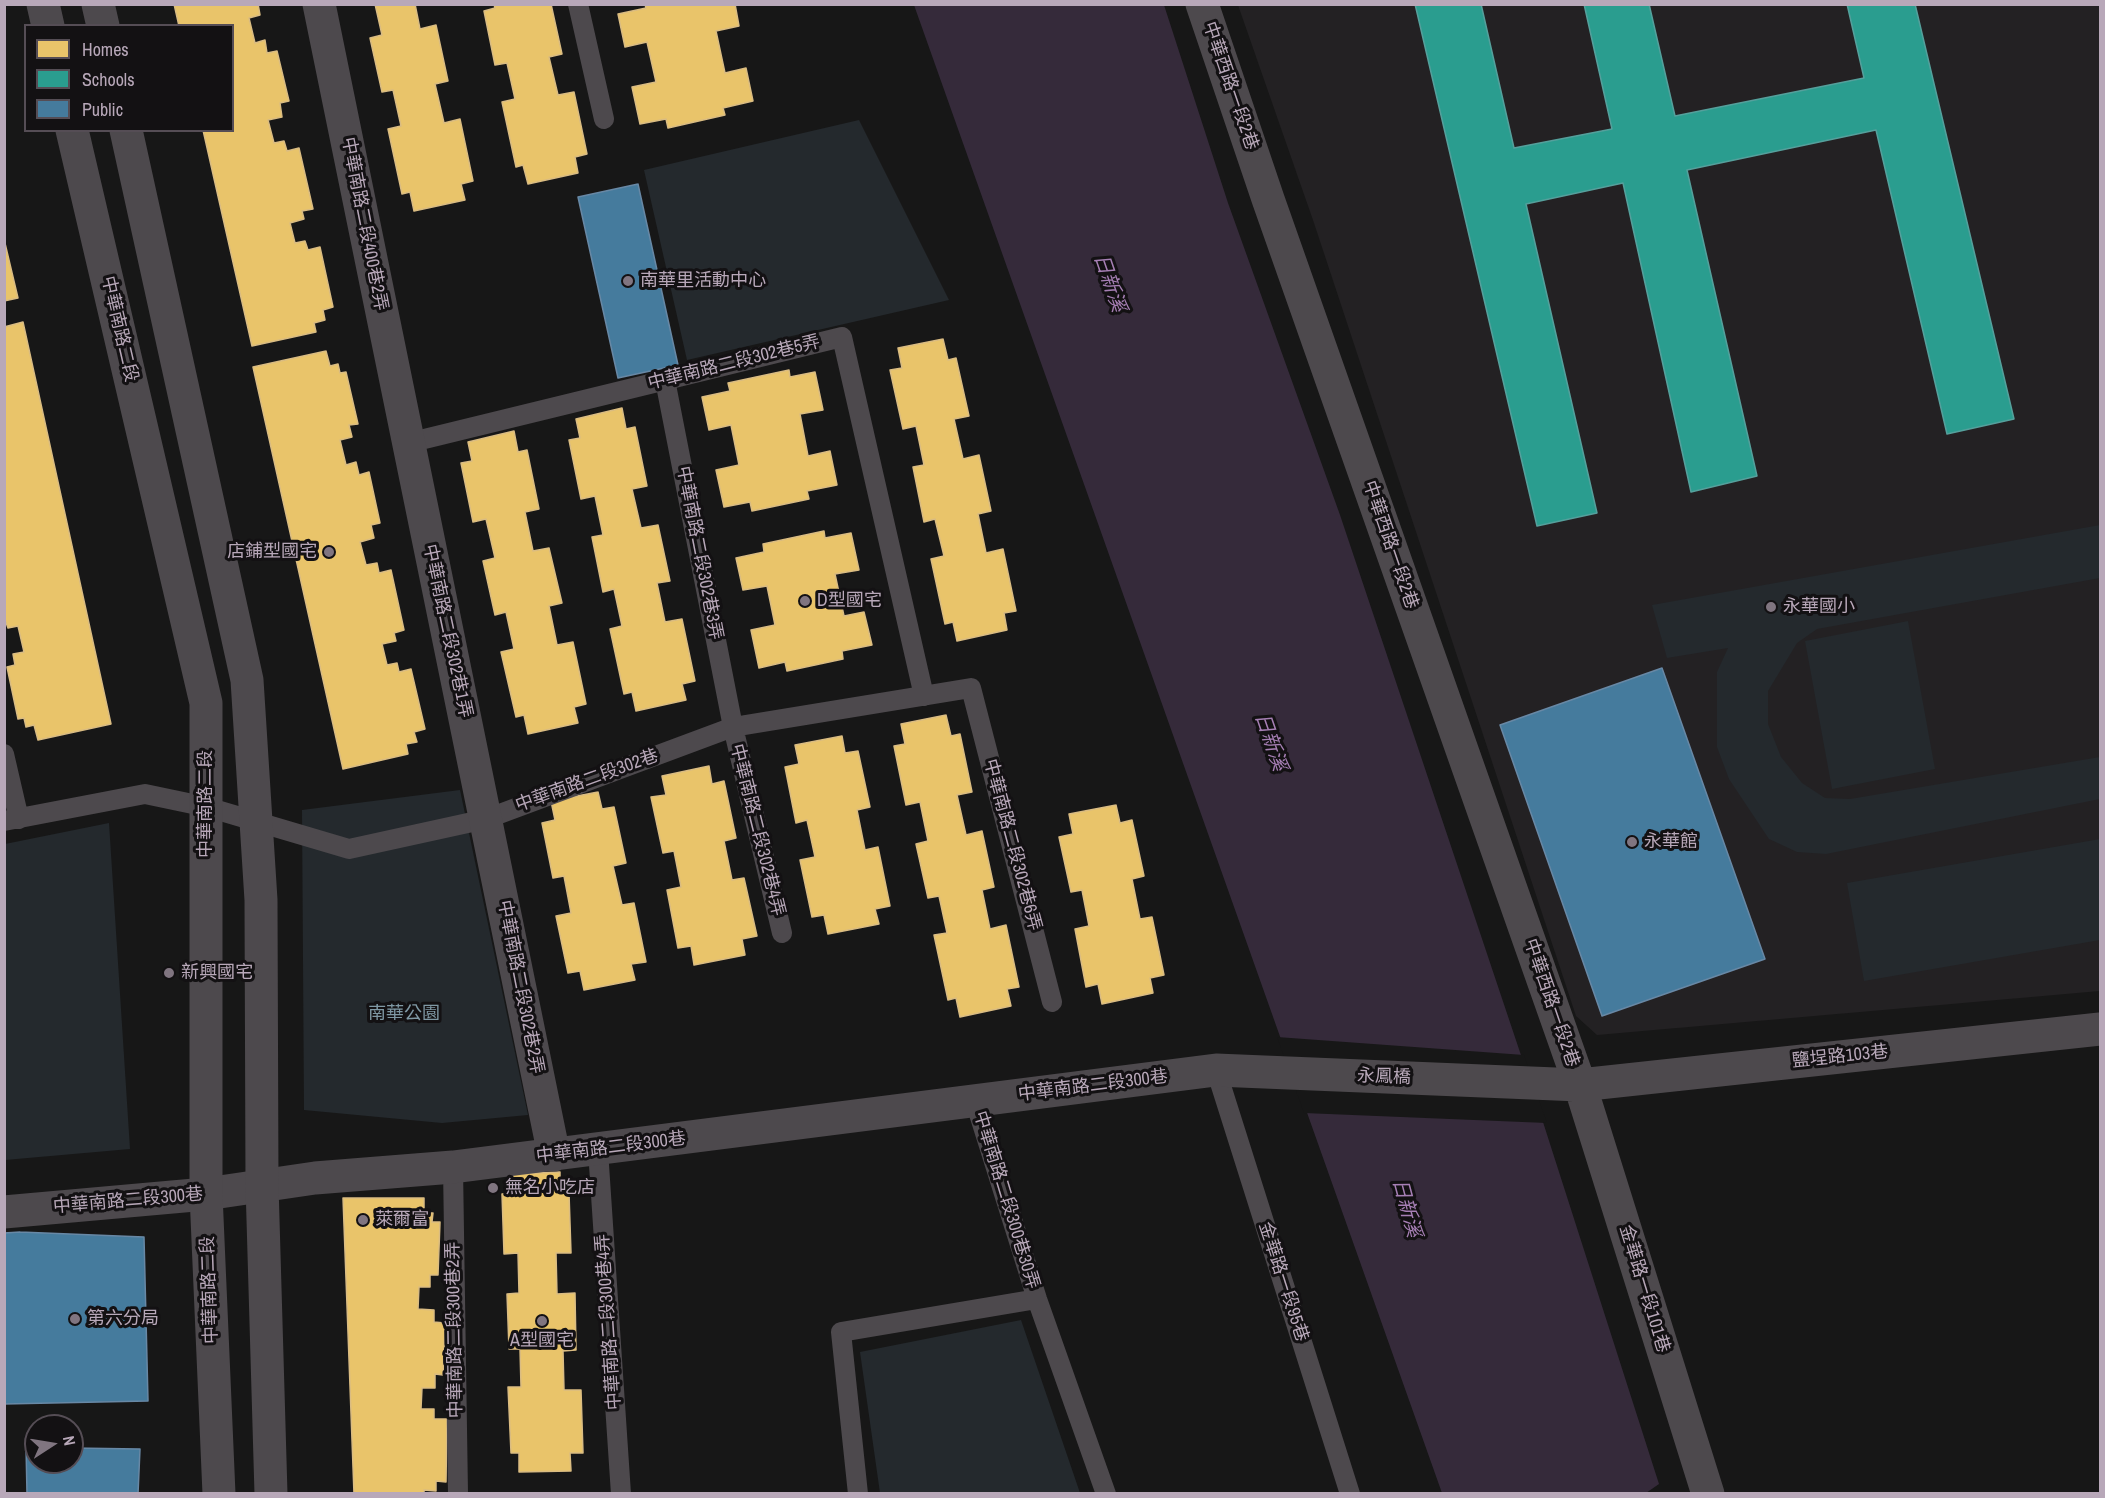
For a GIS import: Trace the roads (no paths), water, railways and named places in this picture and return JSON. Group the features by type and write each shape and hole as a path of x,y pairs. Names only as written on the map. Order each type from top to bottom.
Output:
{"street":[{"path":"43,4 48,24"},
{"path":"98,4 103,24"},
{"name":"中華南路二段400巷2弄","path":"319,4 408,442"},
{"name":"中華西路一段2巷","path":"1202,4 1566,1084"},
{"name":"中華南路二段","path":"72,132 206,703 206,1194 219,1494"},
{"path":"126,132 247,680 261,900 262,1185 271,1494"},
{"name":"中華南路二段302巷1弄","path":"408,442 486,819"},
{"name":"中華南路二段302巷2弄","path":"486,819 554,1155"},
{"name":"鹽埕路103巷","path":"1566,1084 2100,1029"},
{"name":"永鳳橋","path":"1216,1070 1566,1084"},
{"name":"中華南路二段300巷","path":"4,1212 206,1194 315,1178 453,1167 1216,1070"},
{"name":"金華路一段101巷","path":"1566,1084 1708,1494"}],"lane":[{"path":"578,4 604,119"},
{"name":"中華南路二段302巷5弄","path":"408,442 842,337 924,696"},
{"name":"中華南路二段302巷3弄","path":"665,380 733,727"},
{"name":"中華南路二段302巷","path":"12,820 145,794 207,807 349,849 486,819 733,727 971,688"},
{"name":"中華南路二段302巷6弄","path":"971,688 1053,1002"},
{"name":"中華南路二段302巷4弄","path":"733,727 782,933"},
{"path":"4,754 12,820"},
{"name":"金華路一段95巷","path":"1216,1070 1350,1494"},
{"name":"中華南路二段300巷30弄","path":"975,1101 1037,1299 1106,1494"},
{"name":"中華南路二段300巷4弄","path":"598,1150 621,1494"},
{"name":"中華南路二段300巷2弄","path":"453,1167 458,1494"},
{"name":"中華南路二段300巷30弄","path":"858,1494 841,1332 1037,1299"}],"water":[{"name":"日新溪","path":"914,5 1164,5 1228,203 1340,515 1534,1094 1659,1484 1646,1493 1442,1493"}],"place":[{"name":"南華里活動中心","path":"628,281"},
{"name":"店鋪型國宅","path":"329,552"},
{"name":"D型國宅","path":"805,601"},
{"name":"永華國小","path":"1771,607"},
{"name":"永華館","path":"1632,842"},
{"name":"新興國宅","path":"169,973"},
{"name":"無名小吃店","path":"493,1188"},
{"name":"萊爾富","path":"363,1220"},
{"name":"第六分局","path":"75,1319"},
{"name":"A型國宅","path":"542,1321"}],"park label":[{"name":"南華公園","path":"404,1014"}]}
